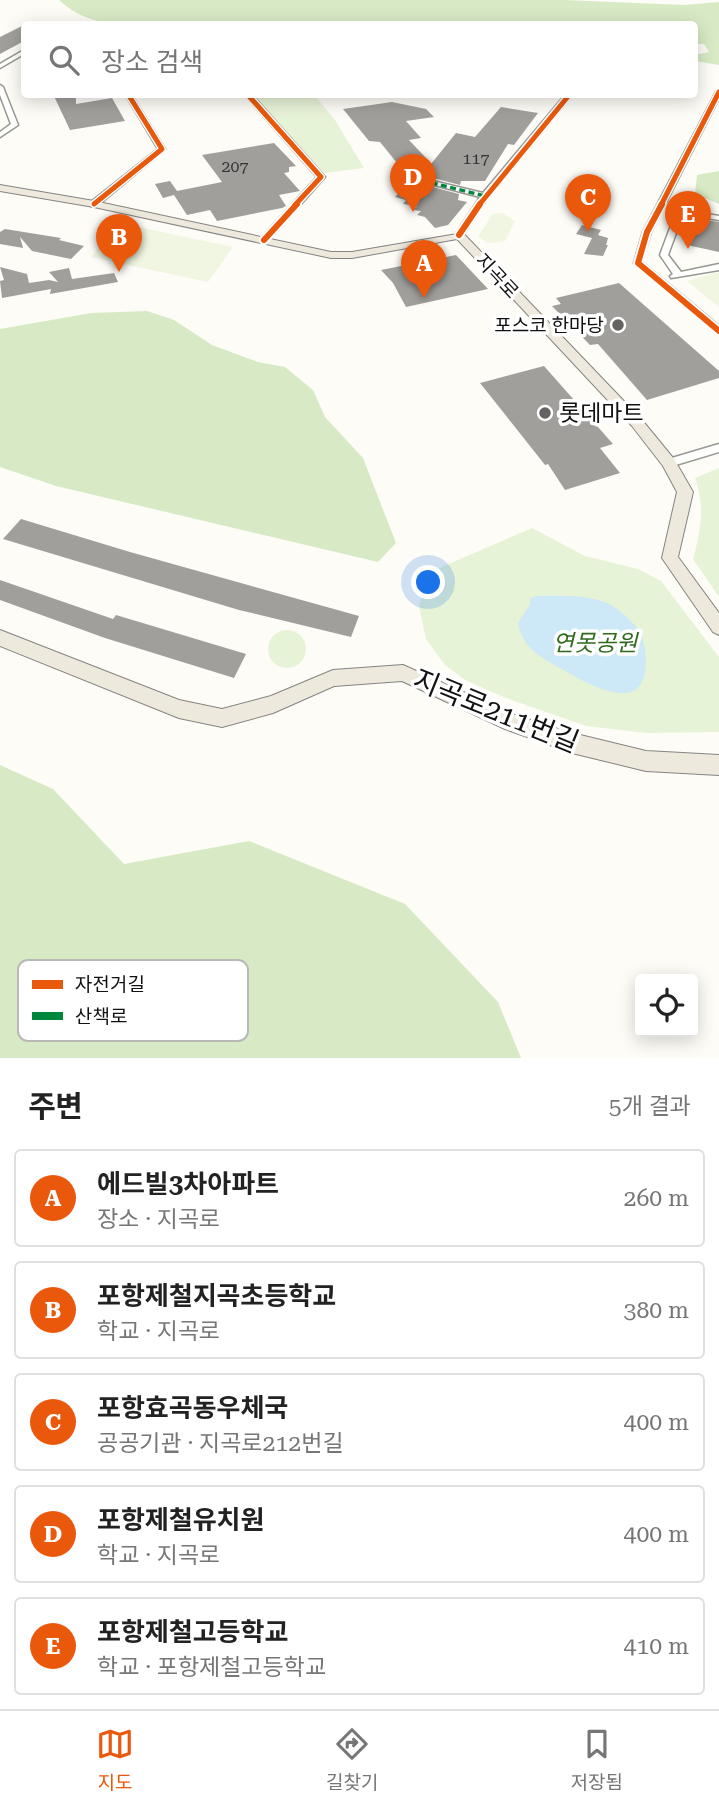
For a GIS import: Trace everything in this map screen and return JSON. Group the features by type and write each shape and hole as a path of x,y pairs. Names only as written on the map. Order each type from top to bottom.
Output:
{"main road":[{"name":"지곡로","path":"2,190 94,204 331,255 352,256 459,235 637,423 669,463 685,492 670,558 719,627"},
{"name":"지곡로211번길","path":"0,638 178,709 222,718 273,704 333,678 403,673 512,723 572,743 646,761 719,765"}],"street":[{"path":"0,66 21,54"},
{"path":"0,87 15,125 0,135"},
{"path":"719,92 644,239 638,263 719,331"},
{"path":"94,204 162,149 130,98"},
{"path":"251,98 321,177 264,240"},
{"path":"459,235 485,196 567,98"},
{"path":"404,176 485,196"},
{"path":"679,275 664,255 680,212 719,218"},
{"path":"660,279 719,267"},
{"path":"669,463 719,448"}],"green space":[{"path":"59,0 564,0 684,5 719,2 719,65 698,62 698,54 709,52 704,44 698,44 698,21 98,21 71,10"},
{"path":"256,98 317,98 335,120 364,168 324,173"},
{"path":"719,171 719,204 695,194 697,175"},
{"path":"502,213 515,221 505,241 487,243 478,236 493,214"},
{"path":"119,223 233,247 208,282 91,257"},
{"path":"719,272 719,307 687,281"},
{"path":"147,311 174,320 212,345 258,362 285,367 313,390 325,417 363,458 396,543 378,562 56,486 0,467 0,329 91,313"},
{"path":"719,468 719,597 693,559 701,518 695,478"},
{"name":"연못공원","path":"532,528 585,556 638,569 661,581 719,657 719,732 646,733 586,726 506,698 465,680 445,665 426,639 419,606 425,583 437,569"},
{"path":"287,630 300,636 306,649 300,662 287,668 274,662 268,649 274,636"},
{"path":"0,765 53,789 124,864 249,841 405,904 498,1002 521,1058 0,1058"}],"water":[{"path":"536,596 574,596 603,601 628,618 641,634 645,652 645,672 637,688 619,693 604,690 588,684 533,650 523,639 518,623 530,604 530,599"}],"building":[{"path":"21,26 21,43 0,54 0,37"},
{"path":"55,98 76,98 76,104 112,98 125,121 70,130"},
{"path":"392,102 426,109 434,117 406,121 421,138 409,140 426,158 397,163 380,142 369,141 343,109"},
{"path":"501,107 538,113 514,145 508,144 485,181 461,181 460,185 414,173 427,159 431,164 456,133 475,137"},
{"path":"274,143 296,166 289,167 289,172 284,173 300,191 279,195 286,206 282,208 217,221 210,210 187,215 174,195 163,198 155,184 170,181 177,191 222,182 202,155"},
{"path":"410,181 459,194 458,200 467,202 448,225 435,228 425,217 417,215 421,211 413,210 417,206 403,204 406,200 395,197"},
{"path":"699,219 719,222 719,252 687,245"},
{"path":"582,225 601,230 598,235 608,238 603,256 584,254 592,238 576,234"},
{"path":"5,229 61,238 59,240 84,246 71,259 32,251 20,237 23,248 0,244 0,232"},
{"path":"456,255 488,289 406,307 393,283 381,270"},
{"path":"0,267 27,274 29,283 49,280 58,282 49,272 69,268 72,279 114,273 118,282 50,294 51,289 2,298 0,281 4,280"},
{"name":"포스코 한마당","path":"619,283 719,371 719,378 647,400 598,344 590,345 552,306 561,304 556,298"},
{"name":"롯데마트","path":"544,366 613,444 600,448 620,473 565,490 548,464 545,465 480,383"},
{"path":"21,519 359,616 351,637 239,610 3,539"},
{"path":"0,580 113,619 116,615 246,654 234,678 105,638 0,600"}],"marked path":[{"path":"404,176 485,196"}],"cycle path":[{"path":"719,92 647,232 638,260 638,263 719,331"},
{"path":"94,204 162,149 130,98"},
{"path":"251,98 321,177 264,240"},
{"path":"459,235 485,196 567,98"}],"place":[{"name":"포항제철유치원","path":"413,212"},
{"name":"포항효곡동우체국","path":"588,232"},
{"name":"포항제철고등학교","path":"688,249"},
{"name":"포항제철지곡초등학교","path":"119,272"},
{"name":"에드빌3차아파트","path":"424,298"},
{"name":"포스코 한마당","path":"618,325"},
{"name":"롯데마트","path":"545,413"}]}
